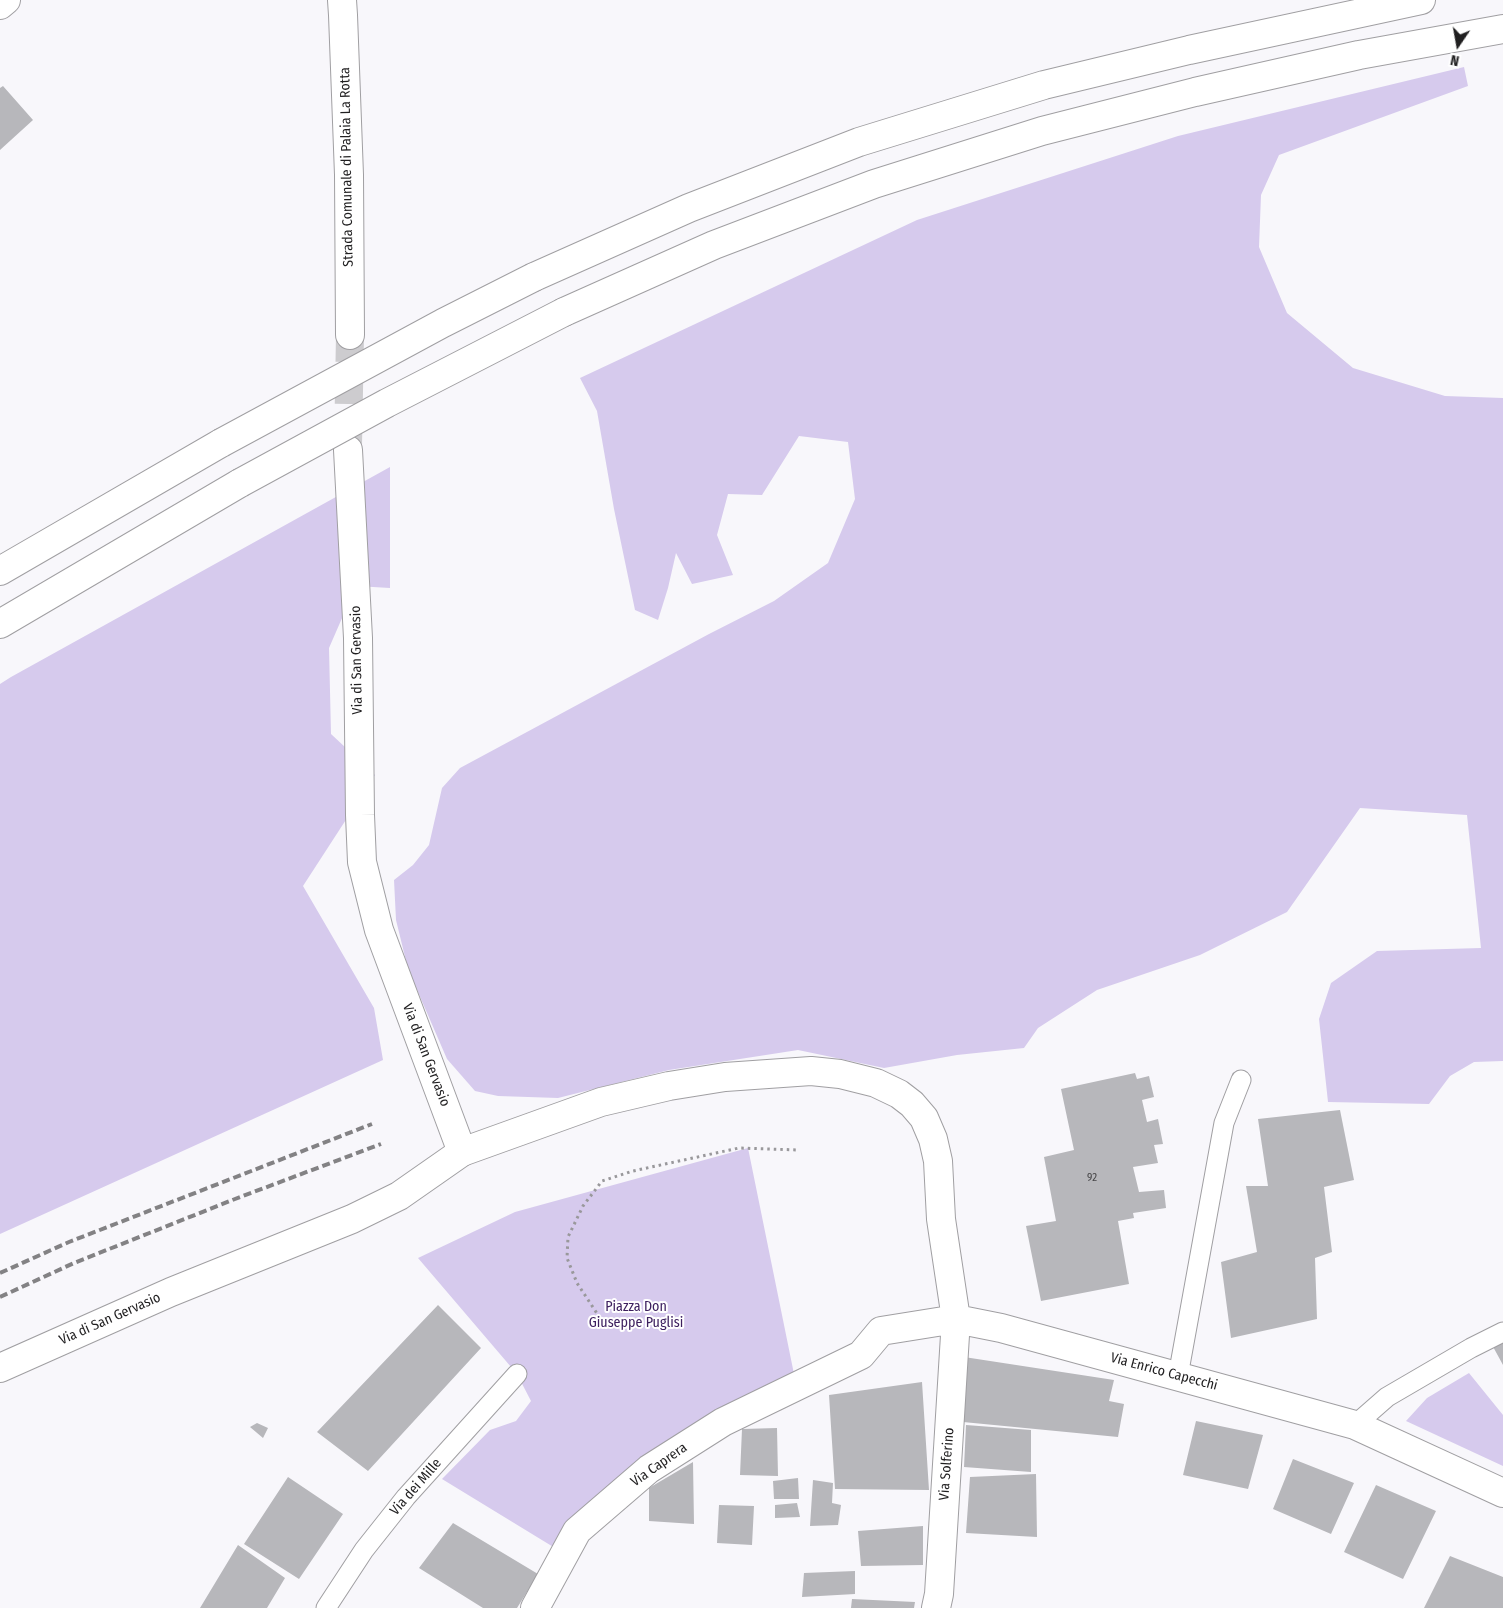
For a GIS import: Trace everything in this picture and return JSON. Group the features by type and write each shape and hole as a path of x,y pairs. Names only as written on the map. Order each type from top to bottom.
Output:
{"main road":[{"path":"0,5 6,0"},
{"name":"Strada Comunale di Palaia La Rotta","path":"342,0 349,175 350,335"},
{"path":"0,572 221,443 443,323 534,277 689,208 859,142 1044,85 1189,50 1421,0"},
{"path":"0,624 240,483 387,403 564,312 714,245 874,184 1042,131 1195,92 1359,55 1503,29"},
{"name":"Via di San Gervasio","path":"0,1368 171,1292 352,1219 399,1196 462,1152 379,930 362,862 358,638 348,450"},
{"name":"Via Solferino","path":"462,1152 601,1102 669,1086 725,1077 811,1071 840,1074 876,1083 899,1094 912,1104 924,1118 933,1138 938,1161 941,1218 956,1319 939,1594 936,1608"},
{"name":"Via Enrico Capecchi","path":"826,1372 861,1355 881,1331 956,1319 1001,1328 1355,1425 1503,1493"},
{"name":"Via Caprera","path":"535,1608 577,1531 648,1469 723,1422 826,1372"}],"lane":[{"path":"1178,1376 1224,1123 1241,1080"},
{"path":"1355,1425 1387,1397 1471,1348 1503,1332"},
{"name":"Via dei Mille","path":"326,1608 364,1550 406,1497 517,1374"}],"path":[{"path":"600,1318 577,1283 567,1258 568,1237 583,1206 602,1181 633,1171 739,1148 799,1150"}],"green space":[{"path":"1464,67 1468,86 1279,155 1261,195 1259,247 1287,313 1353,368 1445,396 1503,398 1503,1061 1474,1062 1450,1076 1429,1104 1328,1102 1319,1019 1331,983 1377,951 1481,948 1467,815 1360,808 1287,912 1200,955 1097,990 1038,1028 1024,1048 957,1055 884,1068 798,1050 669,1070 558,1098 498,1096 475,1091 447,1059 408,969 396,920 394,880 413,865 429,845 442,788 460,768 774,601 828,563 855,499 848,442 799,436 762,495 728,494 717,535 733,575 692,584 676,553 658,620 635,610 614,509 597,411 580,378 917,220 1178,136"},
{"path":"390,467 390,588 356,586 329,648 331,734 375,775 303,886 374,1008 383,1060 0,1234 0,684"},
{"name":"Piazza Don Giuseppe Puglisi","path":"748,1148 794,1374 555,1548 442,1479 490,1430 516,1421 531,1401 517,1374 418,1258 515,1212"},
{"path":"1469,1373 1503,1415 1503,1466 1406,1421 1427,1398"}],"building":[{"path":"3,86 33,120 0,150 0,88"},
{"path":"1135,1073 1137,1079 1149,1076 1154,1097 1142,1100 1147,1122 1158,1119 1163,1144 1154,1145 1158,1163 1133,1167 1139,1192 1164,1190 1166,1208 1133,1213 1134,1218 1118,1221 1129,1284 1041,1301 1026,1226 1056,1221 1044,1157 1074,1150 1061,1089"},
{"path":"1340,1110 1354,1180 1324,1187 1332,1252 1315,1258 1317,1319 1231,1338 1221,1262 1257,1252 1246,1186 1268,1186 1258,1119"},
{"path":"438,1305 481,1348 368,1471 317,1432"},
{"path":"1503,1337 1503,1365 1491,1343"},
{"path":"964,1357 1114,1380 1109,1401 1124,1404 1118,1437 963,1422"},
{"path":"922,1382 929,1490 835,1489 829,1395"},
{"path":"1196,1421 1263,1435 1248,1489 1183,1475"},
{"path":"257,1423 268,1428 263,1438 250,1427"},
{"path":"966,1425 1031,1430 1031,1472 964,1467"},
{"path":"777,1428 778,1476 740,1475 742,1429"},
{"path":"1293,1459 1354,1483 1331,1534 1273,1509"},
{"path":"693,1462 694,1524 649,1521 649,1488"},
{"path":"1036,1474 1037,1537 966,1533 970,1477"},
{"path":"288,1477 343,1514 299,1579 244,1544"},
{"path":"798,1478 799,1499 774,1499 773,1481"},
{"path":"813,1480 833,1483 832,1503 841,1505 838,1525 810,1526"},
{"path":"1376,1485 1436,1511 1403,1579 1344,1552"},
{"path":"797,1503 800,1517 775,1518 775,1505"},
{"path":"719,1505 754,1506 752,1545 717,1543"},
{"path":"453,1523 538,1574 517,1608 483,1608 419,1568"},
{"path":"923,1526 923,1565 861,1566 858,1531"},
{"path":"238,1545 285,1578 267,1608 200,1608"},
{"path":"1450,1556 1503,1577 1503,1608 1424,1608"},
{"path":"855,1571 855,1594 802,1597 804,1573"},
{"path":"852,1599 915,1602 914,1608 851,1608"}],"tunnel":[{"path":"348,446 350,335"}],"railway":[{"path":"0,1273 69,1242 372,1124"},
{"path":"0,1297 74,1263 381,1144"}]}
